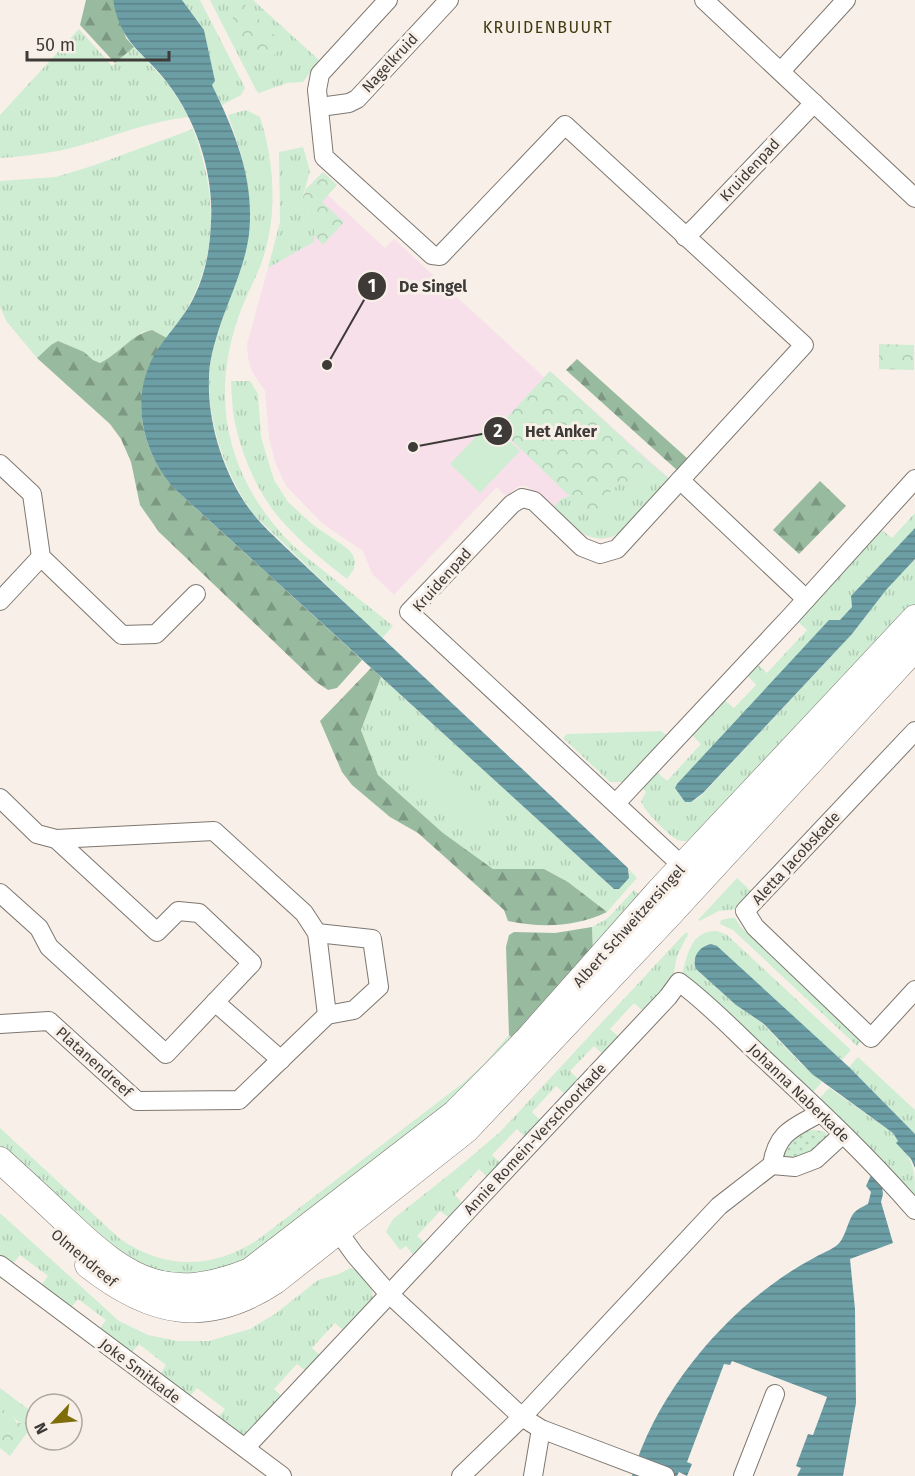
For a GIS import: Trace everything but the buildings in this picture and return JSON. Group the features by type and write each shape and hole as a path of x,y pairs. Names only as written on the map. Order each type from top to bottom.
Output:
{"street":[{"path":"319,98 320,74 388,0"},
{"name":"Nagelkruid","path":"319,98 349,102 357,99 449,0"},
{"path":"704,0 915,198"},
{"path":"781,71 846,0"},
{"name":"Kruidenpad","path":"319,98 324,157 432,255 440,256 565,125 804,345 617,549 600,554 582,547 534,501 522,498 512,504 409,612 691,874"},
{"name":"Kruidenpad","path":"685,237 814,103"},
{"path":"0,464 32,494 41,557 122,635 156,634 196,594"},
{"path":"616,803 915,479"},
{"path":"680,480 806,599"},
{"path":"0,601 41,557"},
{"name":"Albert Schweitzersingel","path":"691,874 915,618"},
{"name":"Albert Schweitzersingel","path":"332,1223 455,1113 915,648"},
{"name":"Aletta Jacobskade","path":"915,731 745,912 754,927 871,1038 915,990"},
{"path":"0,798 37,834 56,839 214,831 304,913 317,933 327,1015 354,1010 379,987 372,939 317,933"},
{"path":"0,893 39,928 49,947 166,1053 252,963 199,913 178,912 157,932 56,839"},
{"name":"Johanna Naberkade","path":"679,982 794,1086 842,1135 879,1168 915,1210"},
{"name":"Annie Romein-Verschoorkade","path":"245,1448 388,1293 535,1141 668,997 679,982"},
{"path":"215,1002 281,1060"},
{"name":"Platanendreef","path":"0,1024 49,1021 137,1101 239,1100 327,1015"},
{"path":"772,1165 774,1149 787,1131 820,1113"},
{"path":"462,1476 522,1417 719,1206 772,1165 795,1167 816,1159 842,1135"},
{"name":"Olmendreef","path":"0,1160 113,1263 151,1282 173,1286 211,1284 250,1271 332,1223"},
{"name":"Olmendreef","path":"0,1182 89,1266 112,1283 136,1297 173,1308 218,1307 244,1299 275,1281 332,1223"},
{"path":"332,1223 355,1255 388,1293 522,1417 540,1429 665,1476"},
{"name":"Joke Smitkade","path":"0,1265 282,1476"},
{"path":"742,1476 775,1394"},
{"path":"533,1476 540,1429"}],"shaded area":[{"path":"323,172 337,185 328,195 385,248 394,239 544,377 550,371 670,479 611,538 601,539 583,535 526,486 519,486 506,496 497,487 394,595 372,574 363,551 323,524 286,486 275,462 269,438 265,391 252,372 247,344 268,268 314,242 306,189"}],"green space":[{"path":"86,0 113,0 126,38 134,47 115,63 80,25"},
{"path":"182,0 200,0 245,88 241,95 222,105 212,85 215,81 204,30"},
{"path":"210,0 253,0 319,60 303,82 287,83 259,93"},
{"path":"226,0 240,0 284,45 266,63 238,32"},
{"path":"79,29 112,66 134,47 170,86 189,117 147,125 62,150 0,158 0,115"},
{"path":"246,110 260,117 265,135 271,172 272,209 261,264 240,311 230,348 225,405 229,432 236,458 247,484 262,509 298,550 393,626 382,638 254,515 228,468 216,434 210,398 210,367 215,343 243,259 249,220 246,174 228,115"},
{"path":"193,129 208,184 211,211 210,237 197,288 167,338 152,330 142,332 113,357 100,363 84,352 51,345 37,358 7,322 0,307 0,181 56,177"},
{"path":"303,147 310,171 302,200 314,222 314,242 268,268 280,222 279,152"},
{"path":"323,172 337,185 322,202 344,222 323,245 314,235 314,222 302,200 306,189"},
{"path":"152,330 167,338 155,357 142,396 145,436 152,455 163,474 177,491 362,660 337,688 328,690 316,682 159,532 140,505 131,462 121,439 110,424 37,358 58,341 84,352 100,363 138,336"},
{"path":"879,344 914,345 914,370 879,369"},
{"path":"577,359 688,459 678,471 566,370"},
{"path":"550,371 648,461 640,481 621,484 614,488 608,496 612,509 606,515 598,516 587,513 498,427"},
{"path":"231,381 250,381 258,394 261,437 274,480 288,502 312,524 353,555 354,569 347,579 289,529 267,501 248,464 239,439 234,416"},
{"path":"490,422 520,451 480,493 450,464"},
{"path":"648,461 670,479 620,533 609,537 591,537 575,528 553,508 561,499 569,496 587,513 611,504 607,496 610,492 621,484 640,481"},
{"path":"820,481 846,506 799,554 773,530"},
{"path":"915,513 915,528 851,596 852,607 691,802 701,796 852,634 886,590 915,559 915,609 693,839 682,841 674,838 646,810 641,801 646,792 642,788 657,772 667,781 701,744 690,733 722,698 734,708 756,685 747,675 757,664 767,673 807,630 797,621 882,530 892,538"},
{"path":"371,668 381,677 361,730 378,775 443,833 493,869 544,869 568,882 607,912 583,921 558,925 533,925 508,921 504,910 418,833 390,817 352,785 342,772 320,721"},
{"path":"381,677 614,889 630,873 628,868 637,878 607,912 568,882 544,869 493,869 443,833 378,775 361,730"},
{"path":"661,731 666,735 623,782 610,782 563,738 567,734"},
{"path":"430,752 493,809 469,835 406,778"},
{"path":"737,878 754,894 737,909 719,911 699,921 698,920"},
{"path":"634,890 645,900 593,955 592,927 608,918"},
{"path":"735,918 740,926 862,1040 857,1046 733,930 720,924 721,920"},
{"path":"592,927 593,955 514,1040 509,1035 506,947 509,935 514,932 555,933"},
{"path":"717,931 727,935 851,1050 842,1060 708,944 704,946 694,960 696,969 736,1005 763,1024 800,1063 822,1082 813,1092 690,979 682,975 689,952 696,939 702,934"},
{"path":"686,932 688,934 677,956 672,983 644,1012 634,1003 610,1029 620,1038 604,1055 594,1046 570,1071 580,1081 566,1095 556,1086 532,1112 542,1122 526,1138 517,1129 492,1155 502,1164 489,1179 479,1169 455,1195 464,1205 451,1219 440,1211 417,1236 427,1245 414,1256 406,1246 400,1250 386,1232 393,1219 500,1132"},
{"path":"509,1035 514,1040 476,1083 260,1257 210,1277 139,1270 0,1151 0,1128 119,1238 153,1256 187,1262 205,1261 222,1257 256,1241 463,1083 485,1063"},
{"path":"858,1057 915,1110 915,1134 849,1067"},
{"path":"829,1088 893,1133 898,1141 896,1143 907,1155 913,1167 915,1197 820,1098"},
{"path":"803,1131 825,1132 828,1138 804,1158 784,1157 782,1148"},
{"path":"0,1213 119,1321 148,1335 177,1341 209,1341 250,1329 275,1314 318,1280 350,1268 355,1269 372,1289 373,1299 345,1332 335,1323 312,1348 322,1357 308,1373 297,1364 274,1389 284,1398 245,1436 240,1436 216,1420 225,1409 197,1388 188,1399 159,1376 166,1365 139,1344 130,1355 98,1331 106,1320 78,1299 70,1309 40,1287 48,1276 20,1255 12,1265 0,1257"},
{"path":"0,1388 24,1406 24,1424 17,1421 10,1411 0,1411"},
{"path":"0,1411 10,1411 17,1423 24,1423 24,1437 10,1456 0,1448"}],"water":[{"path":"113,0 182,0 204,30 215,81 212,85 235,139 246,176 250,214 247,246 215,341 209,378 211,414 215,432 234,485 254,515 282,544 628,868 629,878 619,889 614,889 177,491 155,460 147,442 143,423 141,404 143,385 158,349 186,311 202,279 210,232 210,186 202,150 188,115 169,85 128,38 117,16"},
{"path":"915,528 915,559 886,590 852,634 703,793 691,802 685,802 675,788 677,784 829,620 840,620 852,607 851,596"},
{"path":"711,944 717,946 849,1067 915,1134 915,1168 911,1159 896,1143 898,1141 893,1133 812,1074 764,1024 736,1005 696,969 696,956 703,947"},
{"path":"871,1175 882,1186 881,1202 893,1243 850,1259 855,1309 856,1403 843,1476 797,1476 801,1468 796,1466 808,1434 813,1435 827,1397 732,1361 730,1365 724,1364 687,1462 692,1464 687,1476 679,1472 677,1476 632,1476 641,1449 654,1422 686,1370 726,1324 747,1304 785,1275 839,1243 853,1214 868,1204 871,1192 866,1186"}],"place":[{"name":"De Singel","path":"327,365"},
{"name":"Het Anker","path":"413,447"}],"district":[{"name":"KRUIDENBUURT","path":"548,27"}]}
